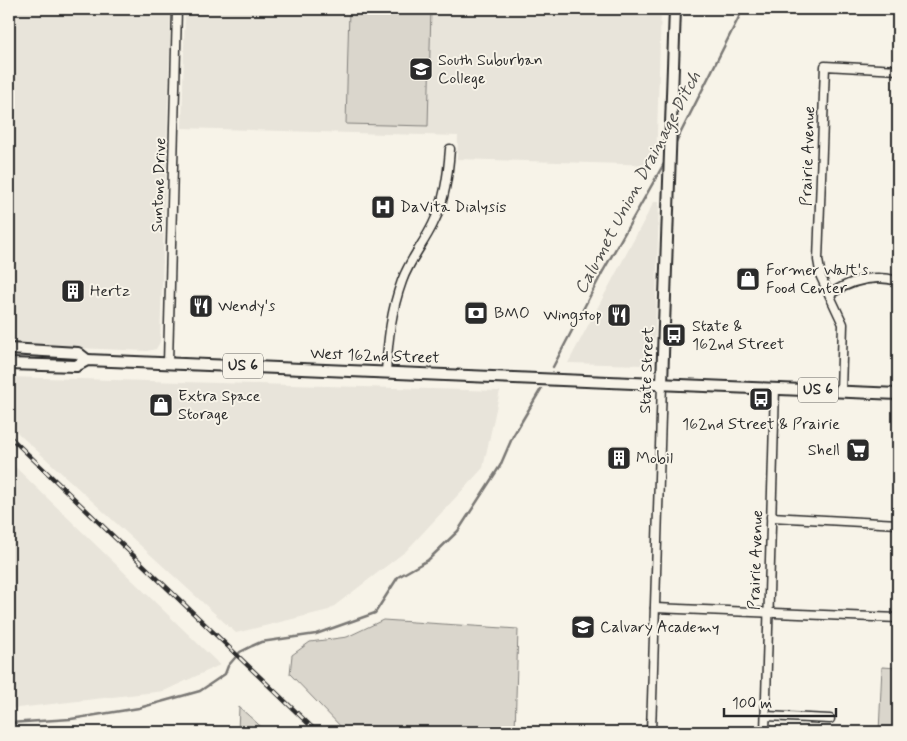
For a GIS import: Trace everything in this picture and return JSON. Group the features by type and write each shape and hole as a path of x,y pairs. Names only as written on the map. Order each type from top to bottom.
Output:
{"main road":[{"name":"State Street","path":"662,382 675,9"},
{"name":"West 162nd Street","path":"9,349 78,353 87,360"},
{"name":"West 162nd Street","path":"9,364 76,366 87,360 168,362 662,382"},
{"name":"US 6","path":"662,382 898,394"}],"street":[{"name":"Suntone Drive","path":"168,362 177,9"},
{"name":"Prairie Avenue","path":"841,391 843,324 821,277 818,260 825,66 898,70"},
{"path":"386,372 388,338 393,310 402,279 434,223 443,199 450,149"},
{"path":"830,294 845,284 856,281 876,279 898,281"},
{"name":"State Street","path":"651,732 662,382"},
{"name":"Prairie Avenue","path":"765,732 775,388"},
{"path":"771,517 898,524"},
{"path":"655,608 898,618"},
{"path":"766,716 830,719"}],"shaded area":[{"path":"9,9 171,9 160,342 156,349 147,351 9,345"},
{"name":"South Suburban College","path":"185,9 661,9 656,165 457,159 458,136 182,128"},
{"path":"349,9 431,9 428,126 346,124"},
{"path":"654,202 659,202 655,337 650,360 643,365 568,363"},
{"path":"9,377 500,391 483,468 406,551 329,610 236,633 9,425"},
{"path":"9,461 220,665 164,691 9,709"},
{"path":"383,620 518,629 515,732 346,732 290,674 292,655 310,642 347,637"},
{"path":"882,667 898,668 898,732 879,732"},
{"path":"239,707 267,732 238,732"}],"waterway":[{"name":"Calumet Union Drainage Ditch","path":"675,144 743,9"},
{"name":"Calumet Union Drainage Ditch","path":"553,367 602,273 666,160"},
{"name":"Calumet Union Drainage Ditch","path":"9,723 71,719 139,708 200,691 225,674 228,666 240,652 252,646 261,642 316,634 375,613 398,577 428,560 458,531 500,466 513,436 541,389"}],"railway":[{"path":"9,436 317,732"}],"place":[{"name":"South Suburban College","path":"421,69"},
{"name":"DaVita Dialysis","path":"383,207"},
{"name":"Former Walt's Food Center","path":"748,279"},
{"name":"Hertz","path":"73,291"},
{"name":"Wendy's","path":"201,306"},
{"name":"BMO","path":"476,313"},
{"name":"Wingstop","path":"619,315"},
{"name":"State & 162nd Street","path":"674,335"},
{"name":"162nd Street & Prairie","path":"761,399"},
{"name":"Extra Space Storage","path":"161,405"},
{"name":"Shell","path":"858,450"},
{"name":"Mobil","path":"619,458"},
{"name":"Calvary Academy","path":"583,627"}]}
